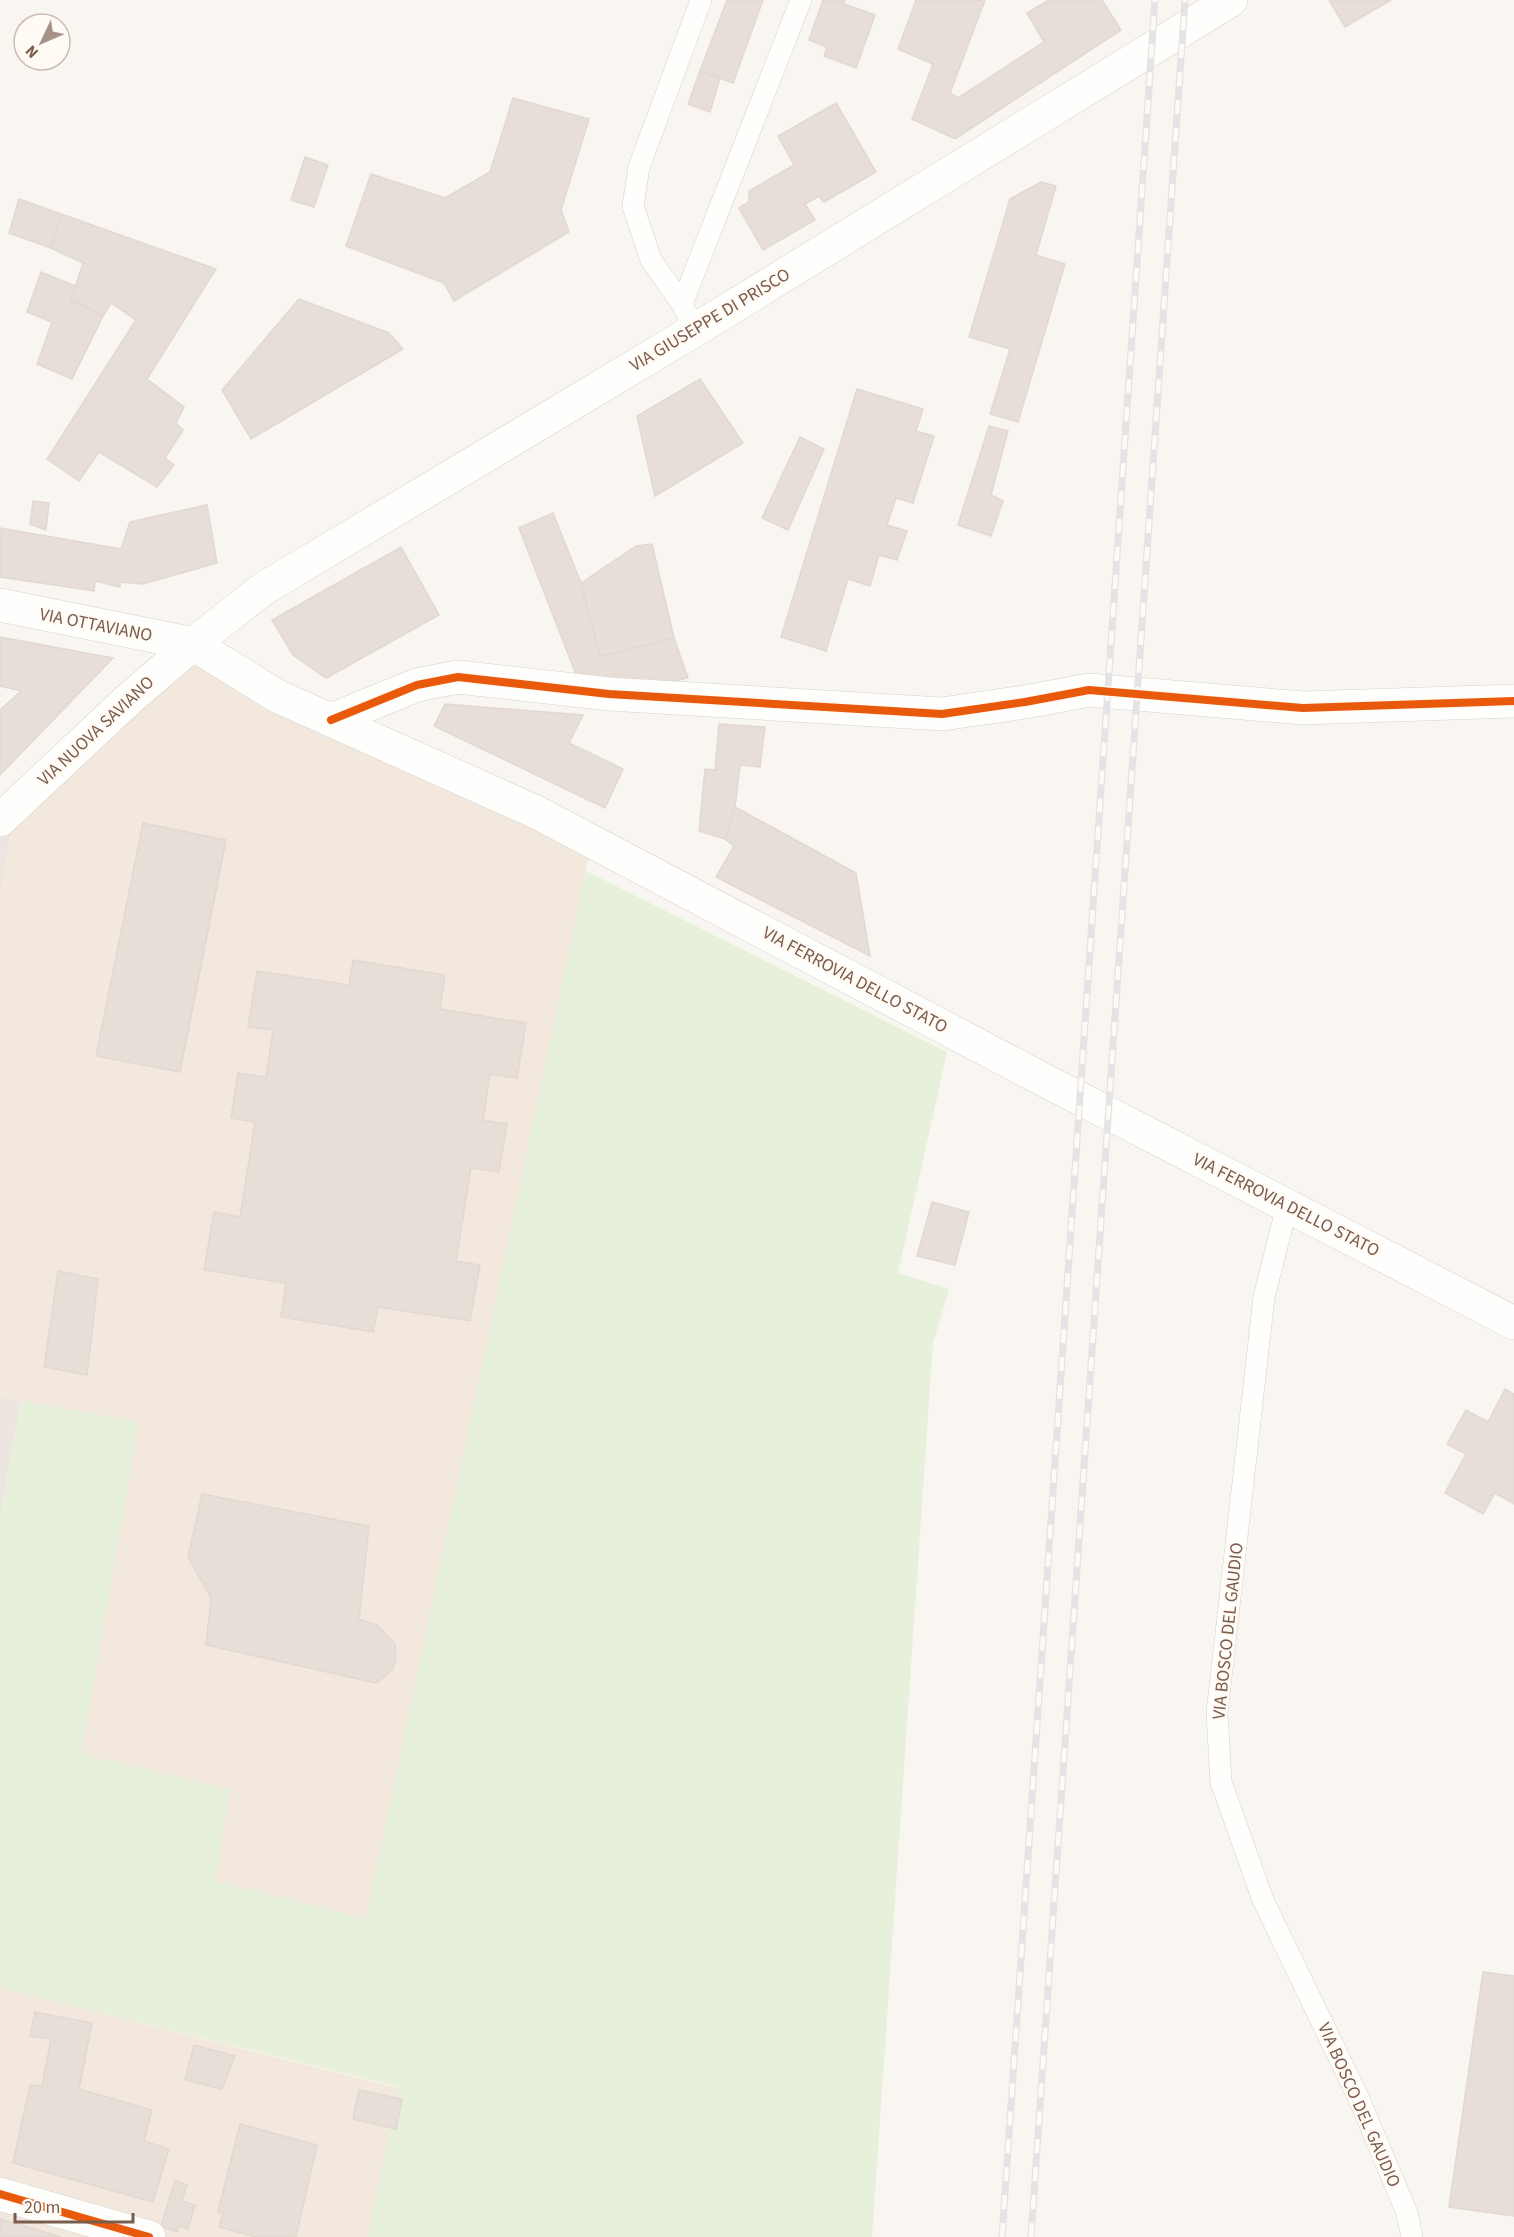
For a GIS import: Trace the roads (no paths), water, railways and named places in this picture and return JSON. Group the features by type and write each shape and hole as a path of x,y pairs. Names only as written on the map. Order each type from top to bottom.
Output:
{"main road":[{"name":"VIA GIUSEPPE DI PRISCO","path":"193,644 263,589 688,317 1231,0"},
{"name":"VIA OTTAVIANO","path":"0,605 193,644"},
{"name":"VIA FERROVIA DELLO STATO","path":"193,644 277,696 536,812 1044,1080 1514,1323"},
{"name":"VIA NUOVA SAVIANO","path":"0,820 129,699 193,644"},
{"path":"331,720 417,686 458,677 609,694 942,714 1089,690 1304,708 1514,701"},
{"path":"0,2194 149,2237"}],"lane":[{"path":"688,317 651,260 633,206 639,167 701,0"},
{"path":"688,317 801,0"},
{"name":"VIA BOSCO DEL GAUDIO","path":"1287,1206 1264,1297 1217,1713 1221,1782 1263,1900 1359,2099 1407,2213 1412,2237"}],"railway":[{"path":"1002,2237 1155,0"},
{"path":"1031,2237 1185,0"}]}
